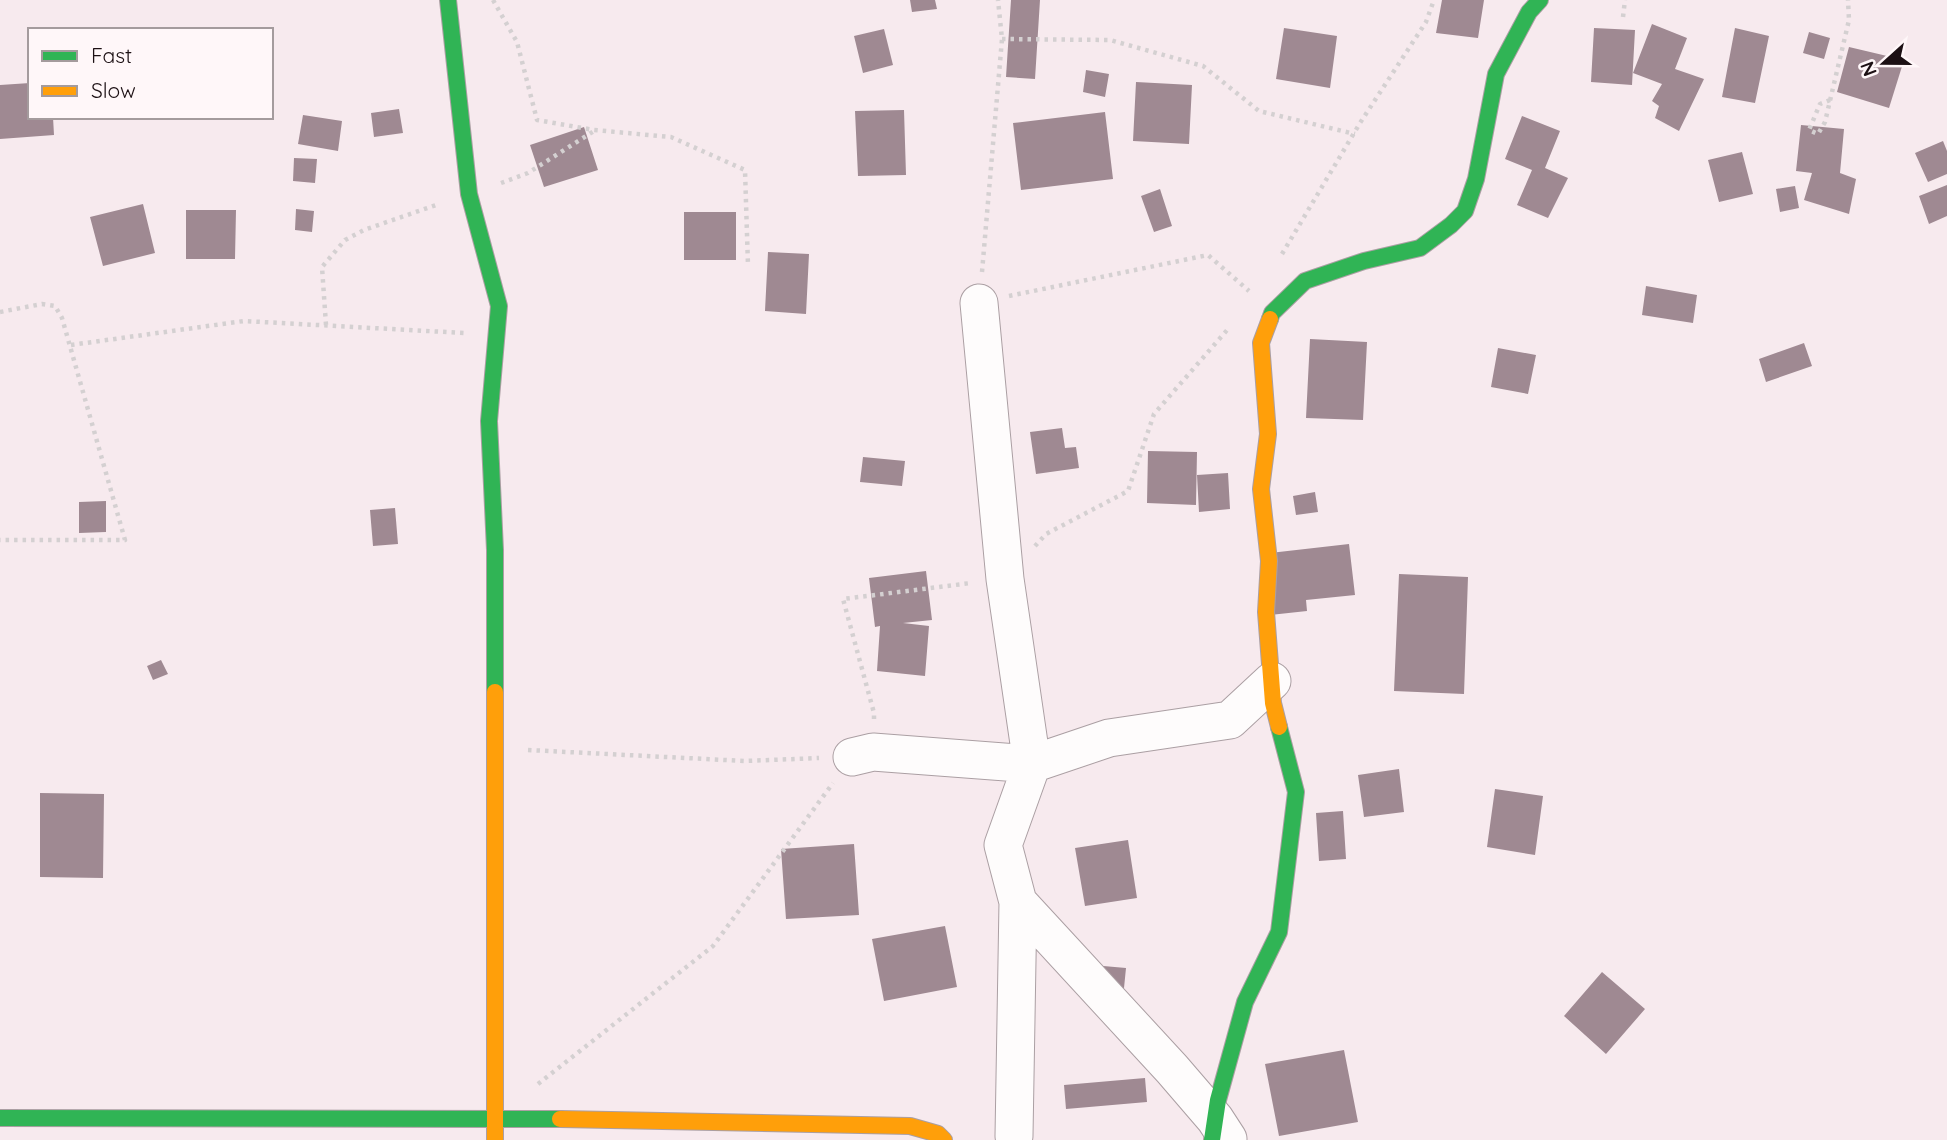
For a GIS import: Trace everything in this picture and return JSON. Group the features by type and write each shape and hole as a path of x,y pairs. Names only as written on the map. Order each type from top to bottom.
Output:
{"street":[{"path":"449,0 469,194 499,306 489,421 495,550 495,1140"},
{"path":"1219,1133 1218,1100 1245,1002 1279,932 1296,792 1273,702 1266,612 1269,561 1261,489 1268,434 1261,343 1272,313 1304,281 1364,261 1420,248 1465,212 1476,179 1496,75 1529,12 1541,0"},
{"path":"979,303 1005,579 1032,764 1003,845 1018,902 1014,1136"},
{"path":"863,755 1032,764 1109,738 1230,720 1272,681"},
{"path":"1018,902 1219,1133"},
{"path":"0,1118 495,1118 909,1126 938,1134 944,1140"}],"path":[{"path":"493,0 517,42 537,120 594,130 671,137 745,170 748,266"},
{"path":"998,0 1002,39 979,303 1208,255 1272,313"},
{"path":"1277,262 1426,22 1434,0"},
{"path":"1623,17 1625,0"},
{"path":"1830,100 1820,104 1809,130 1818,134 1825,122 1849,20 1848,0"},
{"path":"1002,39 1110,40 1203,66 1259,111 1355,134"},
{"path":"0,312 42,304 55,306 62,318 125,540 0,540"},
{"path":"71,345 244,320 471,333"},
{"path":"495,1118 713,946 863,755 874,713 843,599 1005,579 1046,534 1128,491 1154,414 1230,326"},
{"path":"517,750 745,761 863,755"}],"building":[{"path":"910,0 935,0 937,9 912,12"},
{"path":"1011,0 1040,0 1035,79 1006,77"},
{"path":"1442,0 1484,0 1478,38 1436,33"},
{"path":"1652,24 1687,38 1675,69 1704,79 1679,131 1655,118 1659,106 1652,101 1662,84 1633,73"},
{"path":"1284,28 1337,36 1330,88 1276,79"},
{"path":"1594,28 1635,30 1632,85 1591,82"},
{"path":"1735,28 1769,36 1755,103 1722,97"},
{"path":"884,29 893,65 863,73 854,36"},
{"path":"1809,32 1830,38 1824,59 1803,53"},
{"path":"1849,47 1904,60 1889,108 1837,92"},
{"path":"1086,70 1109,74 1105,97 1083,92"},
{"path":"1136,82 1192,85 1189,144 1133,141"},
{"path":"28,83 28,119 53,119 54,135 0,139 0,85"},
{"path":"399,109 403,133 374,137 371,113"},
{"path":"904,110 906,175 858,176 855,111"},
{"path":"1105,112 1113,179 1021,190 1013,123"},
{"path":"303,115 342,121 338,151 298,144"},
{"path":"1522,116 1560,131 1545,168 1568,178 1548,218 1517,205 1532,170 1505,159"},
{"path":"1801,125 1844,129 1840,173 1856,179 1849,214 1804,200 1812,173 1796,171"},
{"path":"584,127 598,170 544,187 530,145"},
{"path":"1943,141 1947,151 1947,174 1928,182 1915,153"},
{"path":"1742,152 1753,194 1719,202 1708,160"},
{"path":"294,158 317,159 315,183 293,181"},
{"path":"1947,185 1947,216 1929,224 1919,196"},
{"path":"1795,186 1799,208 1780,212 1776,189"},
{"path":"1160,189 1172,226 1154,232 1141,196"},
{"path":"143,204 155,253 103,266 90,217"},
{"path":"296,209 314,211 312,232 295,230"},
{"path":"186,210 236,210 235,259 186,259"},
{"path":"684,212 736,212 736,260 684,260"},
{"path":"768,252 809,254 806,314 765,311"},
{"path":"1646,286 1697,295 1693,323 1642,315"},
{"path":"1310,339 1367,342 1363,420 1306,418"},
{"path":"1804,343 1812,366 1766,382 1759,359"},
{"path":"1498,348 1536,355 1528,394 1491,387"},
{"path":"1062,428 1065,448 1076,447 1079,468 1036,474 1030,432"},
{"path":"1148,451 1197,452 1196,505 1147,503"},
{"path":"863,457 905,461 902,486 860,482"},
{"path":"1228,473 1230,509 1199,512 1197,475"},
{"path":"1315,492 1318,512 1296,515 1293,496"},
{"path":"106,501 106,532 79,533 79,502"},
{"path":"395,508 398,544 373,546 370,510"},
{"path":"1349,544 1355,595 1306,600 1307,611 1269,615 1262,554"},
{"path":"926,571 932,620 903,623 929,626 925,676 877,671 880,626 875,627 869,578"},
{"path":"1399,574 1468,577 1464,694 1394,691"},
{"path":"161,660 168,674 153,680 147,666"},
{"path":"1399,769 1404,812 1364,817 1358,775"},
{"path":"1495,789 1543,796 1535,855 1487,847"},
{"path":"40,793 104,794 103,878 40,877"},
{"path":"1343,811 1346,859 1319,861 1316,813"},
{"path":"1128,840 1137,898 1085,906 1075,848"},
{"path":"854,844 859,915 786,919 781,849"},
{"path":"945,926 957,987 884,1001 872,939"},
{"path":"1092,965 1126,968 1124,988 1091,986"},
{"path":"1602,972 1645,1009 1606,1054 1564,1016"},
{"path":"1344,1050 1358,1122 1279,1136 1265,1064"},
{"path":"1145,1078 1147,1102 1066,1109 1064,1085"}],"traffic: fast":[{"path":"448,0 469,194 499,306 489,421 495,550 495,692"},
{"path":"1270,319 1272,313 1305,281 1364,261 1420,248 1465,211 1476,179 1496,74 1529,12 1540,0"},
{"path":"1212,1140 1218,1100 1245,1002 1279,932 1296,792 1279,727"},
{"path":"0,1118 560,1119"}],"traffic: slow":[{"path":"1270,319 1261,343 1268,434 1261,489 1269,561 1266,612 1273,703 1279,727"},
{"path":"495,692 495,1140"},
{"path":"560,1119 910,1126 938,1134 944,1140"}]}
